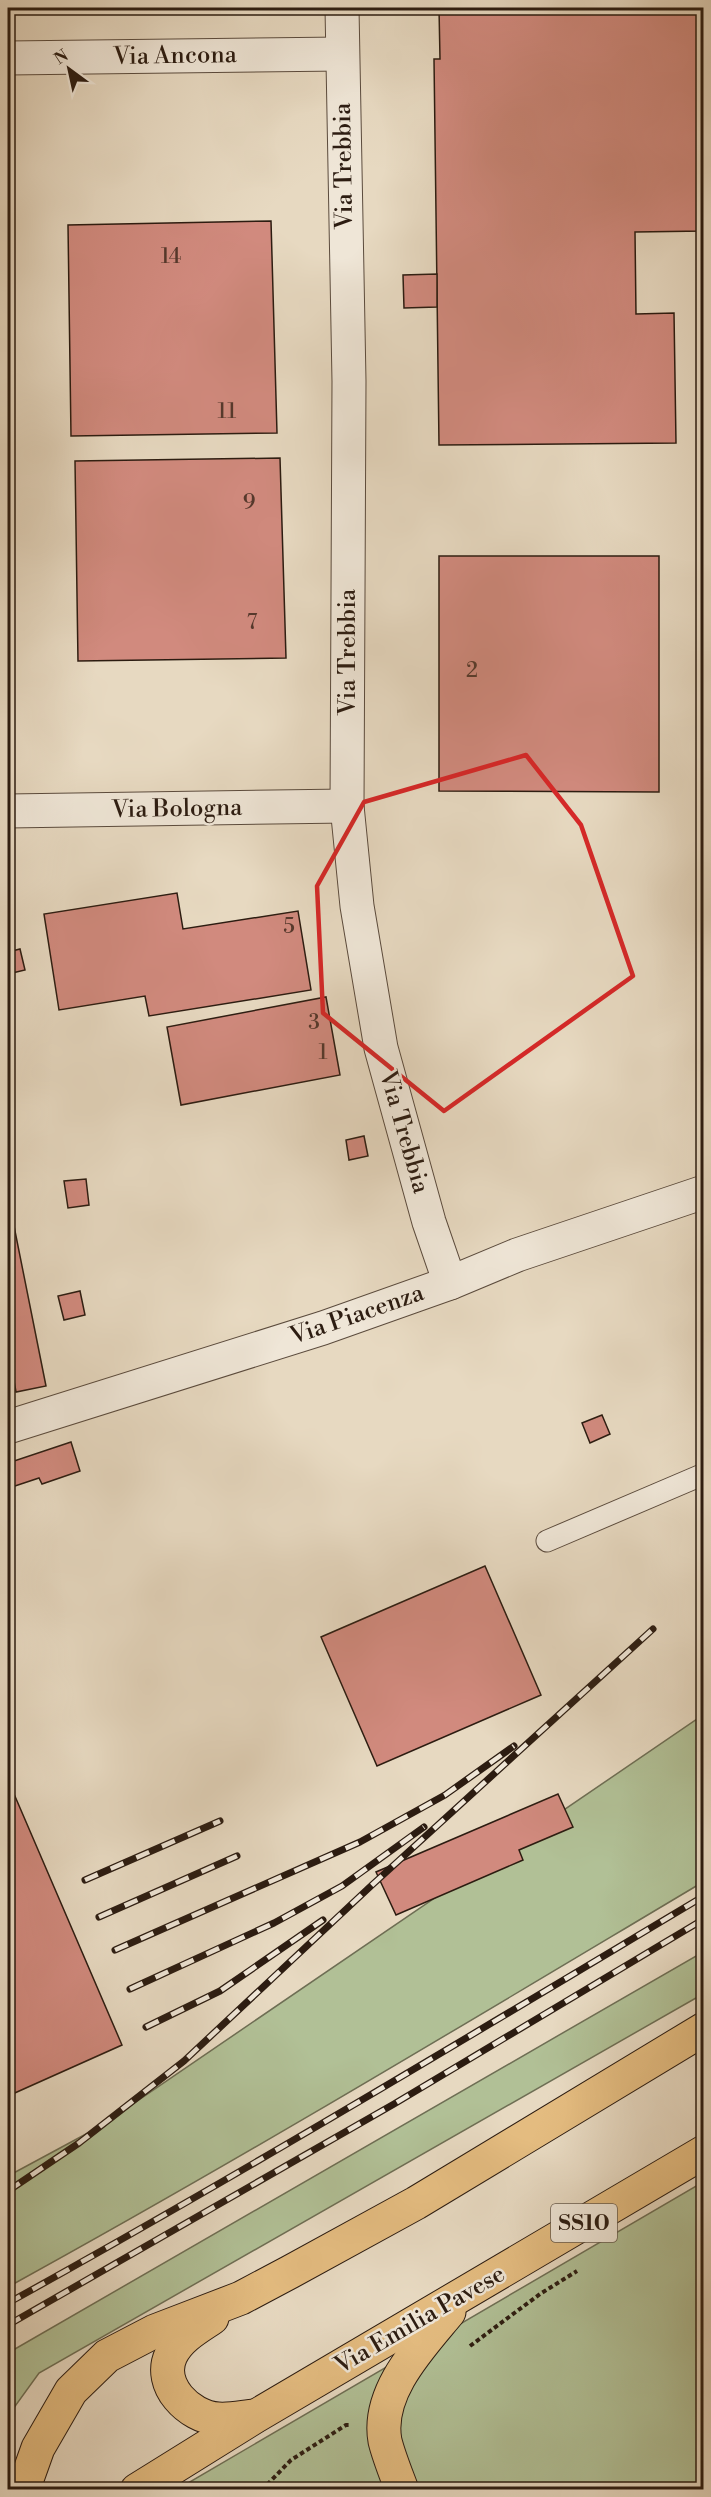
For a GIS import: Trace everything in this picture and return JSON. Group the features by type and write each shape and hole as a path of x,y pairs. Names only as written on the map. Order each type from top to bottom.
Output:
{"main road":[{"path":"256,2416 218,2419 197,2413 183,2405 174,2392 169,2374 170,2355 184,2337 240,2298 416,2203 704,2029"},
{"name":"Via Emilia Pavese","path":"137,2490 256,2416 704,2152"},
{"path":"402,2490 386,2441 384,2425 394,2385 421,2346 464,2294"},
{"path":"23,2490 38,2448 72,2391 107,2356 155,2331 240,2298"}],"street":[{"name":"Via Trebbia","path":"342,8 349,381 347,806 357,906 381,1048 429,1222 450,1283"},
{"name":"Via Ancona","path":"8,58 342,54"},
{"name":"Via Bologna","path":"8,811 347,806"},
{"name":"Via Piacenza","path":"8,1427 323,1328 450,1283 517,1255 704,1192"}],"lane":[{"path":"547,1540 704,1474"}],"path":[{"path":"466,2348 540,2294 579,2270"},
{"path":"262,2490 291,2460 346,2425 384,2425"}],"highlighted area":[{"path":"526,755 581,825 633,976 444,1111 323,1013 317,886 364,802"}],"green space":[{"path":"703,1715 703,1882 271,2138 8,2287 8,2176 99,2127"},
{"path":"703,1952 703,1994 39,2373 8,2416 8,2353"},
{"path":"703,2182 703,2489 176,2490"}],"building":[{"path":"439,8 704,8 704,231 635,232 636,314 674,313 676,443 439,445 434,59 440,59"},
{"path":"271,221 277,433 71,436 68,225"},
{"path":"437,274 437,307 404,308 403,275"},
{"path":"280,458 286,658 78,661 75,461"},
{"path":"439,556 659,556 659,792 439,791"},
{"path":"177,893 183,929 298,911 311,990 149,1016 145,996 59,1010 44,914"},
{"path":"20,949 25,970 8,974 8,952"},
{"path":"326,997 340,1075 181,1105 167,1027"},
{"path":"8,1024 14,1054 8,1055"},
{"path":"364,1136 368,1156 349,1160 346,1140"},
{"path":"86,1179 89,1205 68,1208 64,1181"},
{"path":"8,1196 46,1386 16,1392 8,1348"},
{"path":"80,1291 85,1315 64,1320 58,1296"},
{"path":"602,1415 610,1434 590,1443 582,1423"},
{"path":"71,1442 80,1471 42,1484 39,1478 9,1488 8,1463"},
{"path":"485,1566 541,1695 377,1766 321,1637"},
{"path":"8,1780 122,2045 8,2096"},
{"path":"558,1794 573,1827 519,1850 523,1860 396,1915 376,1872"}],"railway":[{"path":"8,2191 79,2143 184,2061 372,1885 653,1629"},
{"path":"115,1950 360,1842 445,1795 514,1746"},
{"path":"85,1880 220,1821"},
{"path":"130,1989 274,1923 342,1886 424,1827"},
{"path":"99,1917 237,1856"},
{"path":"8,2303 271,2153 704,1896"},
{"path":"8,2325 394,2104 704,1919"},
{"path":"146,2027 220,1991 323,1920"}]}
